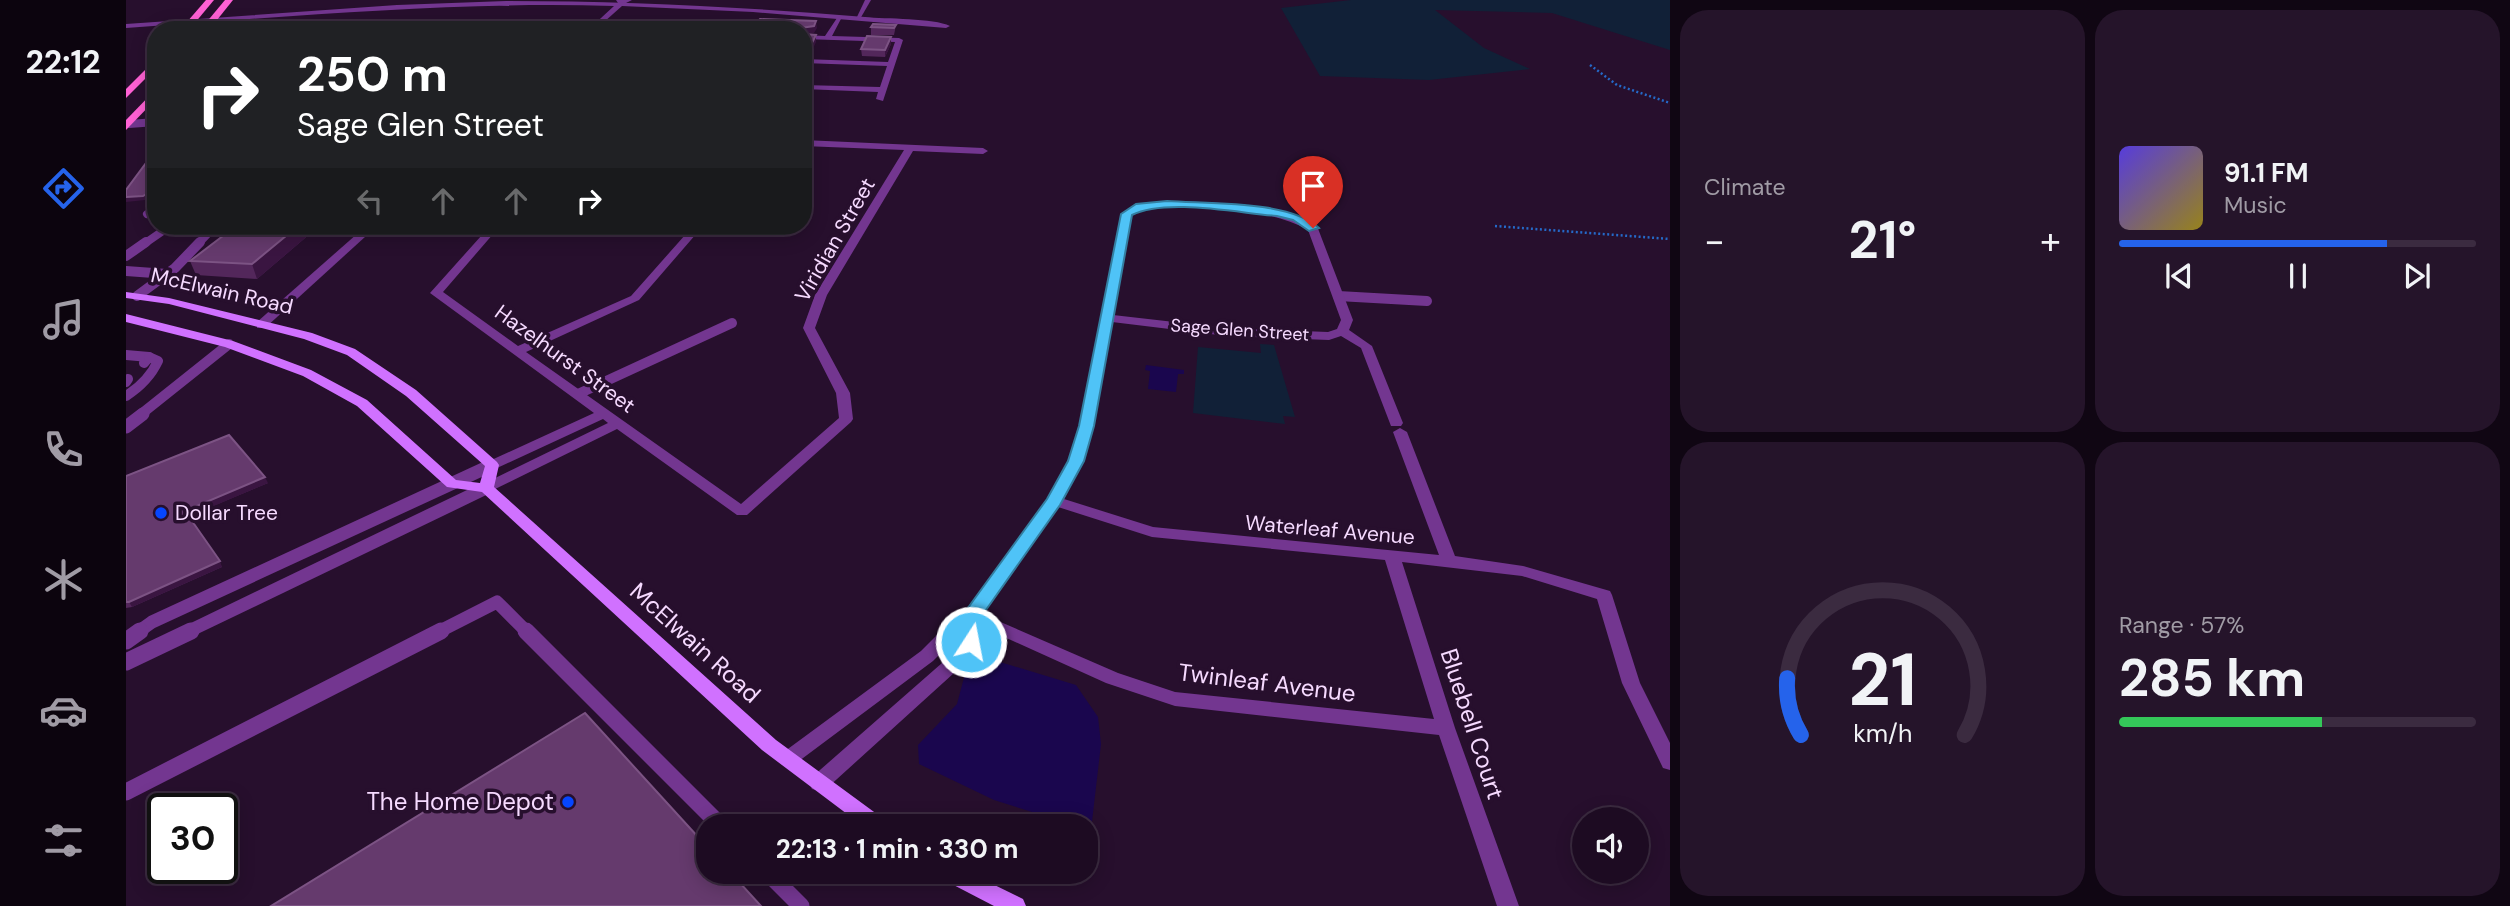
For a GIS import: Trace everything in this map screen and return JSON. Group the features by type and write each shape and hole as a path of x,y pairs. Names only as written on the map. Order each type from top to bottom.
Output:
{"main road":[{"path":"192,21 210,0"},
{"path":"211,21 229,0"},
{"path":"126,95 147,72"},
{"path":"127,126 147,103"},
{"name":"McElwain Road","path":"132,295 308,336 351,352 411,393 499,463"},
{"path":"126,318 229,345 307,373 353,398 396,432 452,484 486,488 499,463"},
{"name":"McElwain Road","path":"486,488 690,676 788,759 862,814"},
{"path":"972,884 1015,906"}],"street":[{"path":"600,21 619,2 629,0"},
{"path":"842,38 868,0"},
{"path":"211,21 477,4 619,2 946,26"},
{"path":"827,38 839,17"},
{"path":"126,26 147,25"},
{"path":"812,37 899,40 882,94 812,88"},
{"path":"812,61 891,64"},
{"path":"812,143 983,151"},
{"name":"Viridian Street","path":"742,512 846,419 843,393 809,328 821,295 910,148"},
{"path":"788,759 914,666 972,616 1055,501 1080,450 1127,214 1140,207 1154,205 1277,213 1307,223 1313,228 1347,320 1342,331 1366,346 1449,561"},
{"path":"261,325 362,235"},
{"name":"Hazelhurst Street","path":"487,235 436,293 742,512"},
{"path":"517,351 635,298 690,235"},
{"name":"Sage Glen Street","path":"1108,318 1227,332 1329,336 1342,331"},
{"path":"499,463 604,413"},
{"path":"486,488 618,423"},
{"name":"Waterleaf Avenue","path":"1055,501 1152,532 1449,561 1523,571 1604,594 1631,683 1670,762"},
{"name":"Bluebell Court","path":"1392,556 1446,728 1508,906"},
{"path":"819,783 934,681 971,642 972,616"},
{"name":"Twinleaf Avenue","path":"972,616 1112,678 1175,699 1446,728"},
{"path":"914,666 934,681"}],"lane":[{"path":"127,126 147,123"},
{"path":"126,256 157,235"},
{"path":"132,295 167,274 206,235"},
{"path":"126,271 167,274"},
{"path":"1338,296 1427,301"},
{"path":"578,394 732,323"},
{"path":"126,427 229,345"},
{"path":"126,355 158,361 142,384 126,396"},
{"path":"126,641 152,622 499,463"},
{"path":"126,662 486,488"},
{"path":"126,792 497,602 709,814"},
{"path":"779,884 801,906"}],"path":[{"path":"1590,65 1626,90 1670,103"},
{"path":"1495,226 1670,239"}],"shaded area":[{"path":"1351,0 1670,0 1670,50 1552,13 1435,10 1484,48 1530,69 1429,80 1320,76 1281,8"},
{"path":"1260,344 1274,345 1295,417 1283,416 1285,424 1193,413 1198,347 1261,353"},
{"path":"1146,365 1184,370 1184,374 1178,374 1176,392 1148,389 1150,371 1145,370"},
{"path":"987,658 1076,685 1098,717 1101,744 1093,814 1039,814 994,800 919,764 918,745 957,704 966,670"}],"building":[{"path":"760,19 816,21 812,26 812,21 758,21"},
{"path":"873,24 896,25 894,28 871,27"},
{"path":"867,36 891,37 885,50 861,49"},
{"path":"147,162 147,194 126,197 126,190"},
{"path":"224,235 287,235 252,264 190,261"},
{"path":"229,435 265,477 185,511 220,561 126,602 126,476"},
{"name":"The Home Depot","path":"585,713 696,835 696,884 741,884 761,906 271,906"}],"place":[{"name":"Dollar Tree","path":"161,513"},
{"name":"The Home Depot","path":"568,802"}],"route":[{"path":"971,642 972,616 1055,501 1076,461 1086,426 1127,214 1140,207 1167,205 1277,213 1297,218 1313,228"}]}
